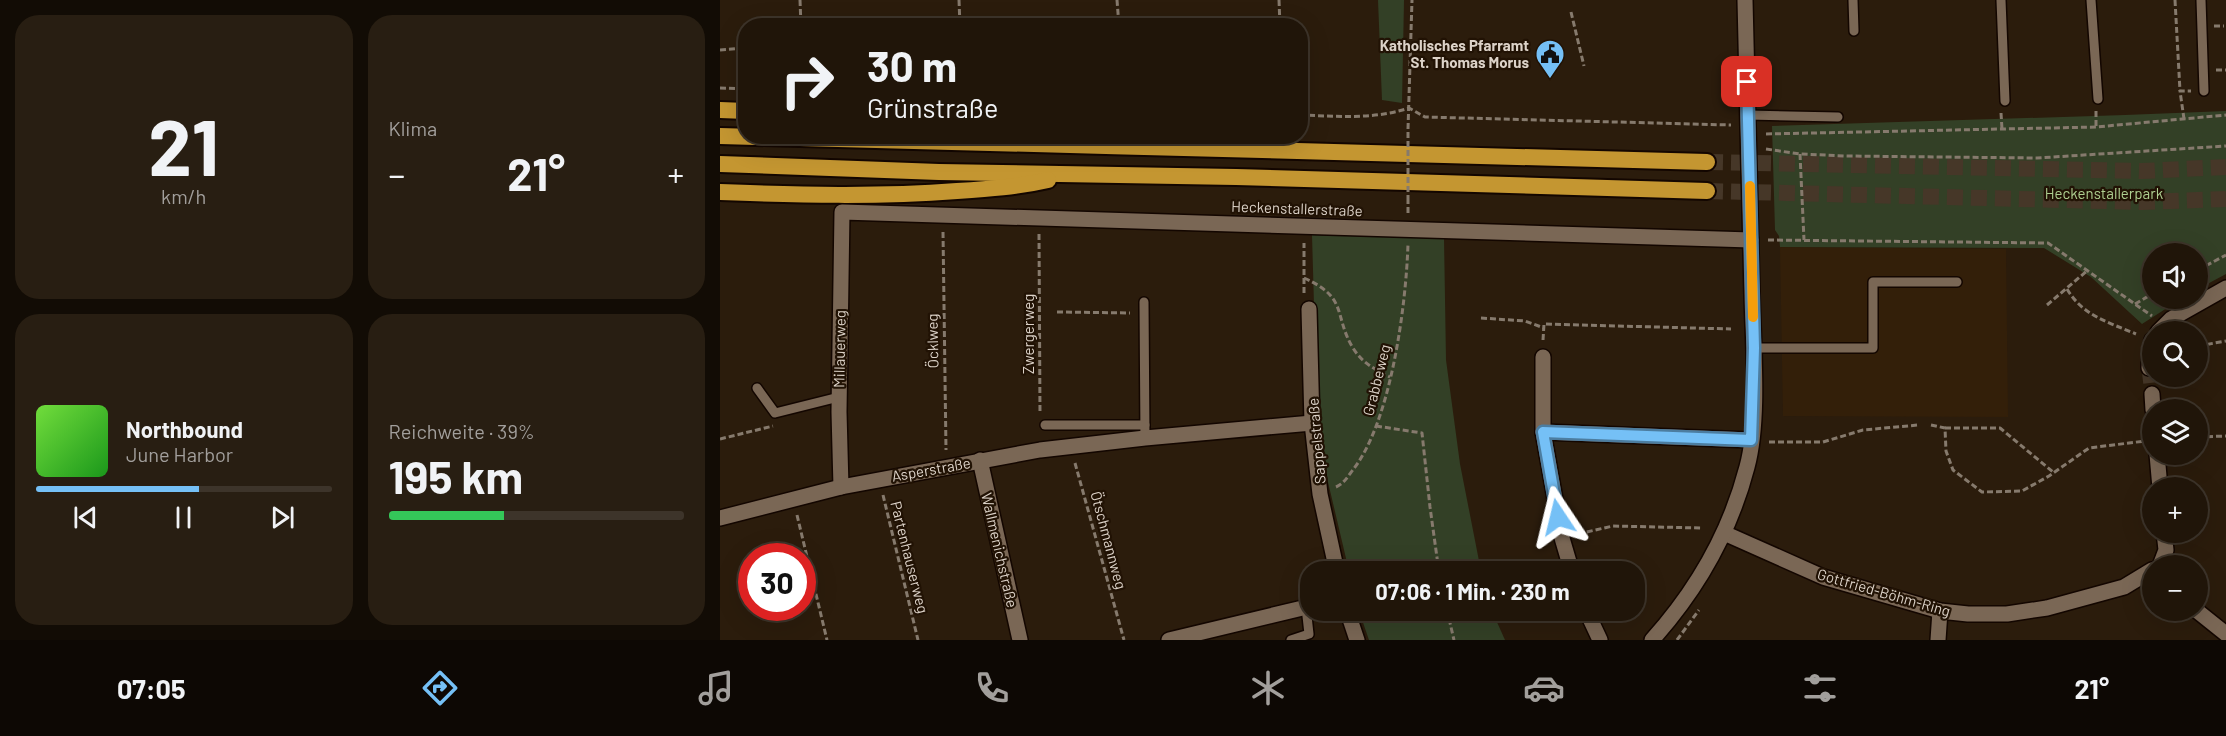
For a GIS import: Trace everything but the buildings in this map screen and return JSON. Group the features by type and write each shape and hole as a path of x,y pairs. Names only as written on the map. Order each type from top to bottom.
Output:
{"highway":[{"path":"720,110 738,111"},
{"path":"720,136 738,137"},
{"path":"1002,144 1240,148 1707,162"},
{"path":"1214,144 1240,148"},
{"path":"720,164 939,172 1075,174"},
{"path":"720,192 834,196 902,195 1021,186 1075,174"},
{"name":"Heckenstallerstraße","path":"1075,174 1707,191"}],"street":[{"path":"1652,640 1684,601 1724,533 1745,473 1751,440 1754,348 1751,240 1743,122 1745,0"},
{"name":"Heckenstallerstraße","path":"842,212 1751,240"},
{"name":"Millauerweg","path":"841,487 839,398 842,212"},
{"path":"2172,321 2226,288"},
{"name":"Sappelstraße","path":"1310,309 1312,423 1320,494 1335,561"},
{"path":"1543,357 1543,432 1562,538 1569,561"},
{"name":"Asperstraße","path":"720,518 793,498 879,479 1040,450 1071,447 1145,431 1312,423"},
{"path":"1543,432 1751,440"},
{"name":"Wallmenichstraße","path":"980,460 1020,640"},
{"name":"Gottfried-Böhm-Ring","path":"1724,533 1823,577 1940,611 1968,614 2007,614 2047,608 2124,587 2142,576"},
{"path":"1169,640 1300,609"},
{"path":"1938,640 1940,611"},
{"path":"2208,620 2226,634"},
{"path":"1350,621 1356,640"},
{"path":"1591,621 1600,640"}],"lane":[{"path":"1852,0 1854,31"},
{"path":"2001,0 2005,101"},
{"path":"2091,0 2098,99"},
{"path":"2201,0 2205,91"},
{"path":"1743,122 1838,117"},
{"path":"1754,348 1873,348 1873,282 1957,282"},
{"path":"1045,425 1145,431 1144,302"},
{"path":"757,388 775,413 839,398"},
{"path":"1291,640 1309,634 1309,621"}],"path":[{"path":"800,0 801,18"},
{"path":"959,0 960,18"},
{"path":"1118,0 1119,18"},
{"path":"1279,0 1280,18"},
{"path":"1408,201 1412,0"},
{"path":"2175,0 2180,91 2184,119"},
{"path":"1571,12 1584,66"},
{"path":"720,50 738,49"},
{"path":"720,88 738,89"},
{"path":"2180,91 2205,91"},
{"path":"1308,115 1362,117 1390,114 1409,108 1425,117 1743,122"},
{"path":"1766,134 2096,127 2226,116"},
{"path":"1766,149 1800,154 2037,158 2226,146"},
{"path":"1800,154 1803,240"},
{"name":"Öcklweg","path":"943,215 948,466"},
{"name":"Zwergerweg","path":"1039,218 1040,415"},
{"path":"1304,226 1304,309 1310,309"},
{"path":"1768,240 2048,243 2135,304 2153,321"},
{"name":"Grabbeweg","path":"1320,494 1341,485 1360,462 1376,426 1400,330 1407,248"},
{"path":"2208,265 2226,255"},
{"path":"2047,305 2088,270"},
{"path":"1304,278 1321,285 1333,298 1339,308 1353,348 1362,360 1390,377"},
{"path":"2067,289 2075,302 2090,314 2142,336"},
{"path":"2135,304 2142,300"},
{"path":"1057,312 1144,313"},
{"path":"1481,318 1525,321 1544,328"},
{"path":"1543,357 1544,324 1731,329"},
{"path":"2208,344 2226,341"},
{"path":"1751,440 1824,442 1863,430 1918,425"},
{"path":"1930,425 1945,428 2000,428 2054,473"},
{"path":"1376,426 1422,433 1437,561"},
{"path":"1945,428 1947,451 1953,470 1982,492 2022,491 2054,473 2090,448 2142,441"},
{"path":"2208,437 2226,436"},
{"name":"Ötschmannweg","path":"1071,447 1124,640"},
{"name":"Partenhauserweg","path":"879,479 918,640"},
{"path":"793,498 827,640"},
{"path":"1562,538 1613,526 1701,528"},
{"path":"1450,621 1454,640"}],"shaded area":[{"path":"1780,247 2006,249 2008,417 1783,416"}],"green space":[{"path":"1378,0 1404,0 1402,103 1382,100"},
{"name":"Heckenstallerpark","path":"2226,111 2226,274 2208,284 2208,243 2142,243 2142,309 2165,309 2147,321 2142,321 2142,324 2091,277 2044,248 1780,247 1779,236 1775,230 1772,126"},
{"path":"1312,235 1444,238 1446,360 1460,464 1479,561 1347,561 1328,482 1317,409"},
{"path":"1362,621 1496,621 1505,640 1369,640"}],"tunnel":[{"path":"1707,162 2142,171 2226,167"},
{"path":"1707,191 2142,202 2226,199"},
{"path":"2151,387 2152,394"}],"slow traffic":[{"path":"1750,186 1753,317"}],"place":[{"name":"Katholisches Pfarramt St. Thomas Morus","path":"1550,80"}],"route":[{"path":"1558,517 1543,432 1751,440 1754,348 1747,82"}]}
